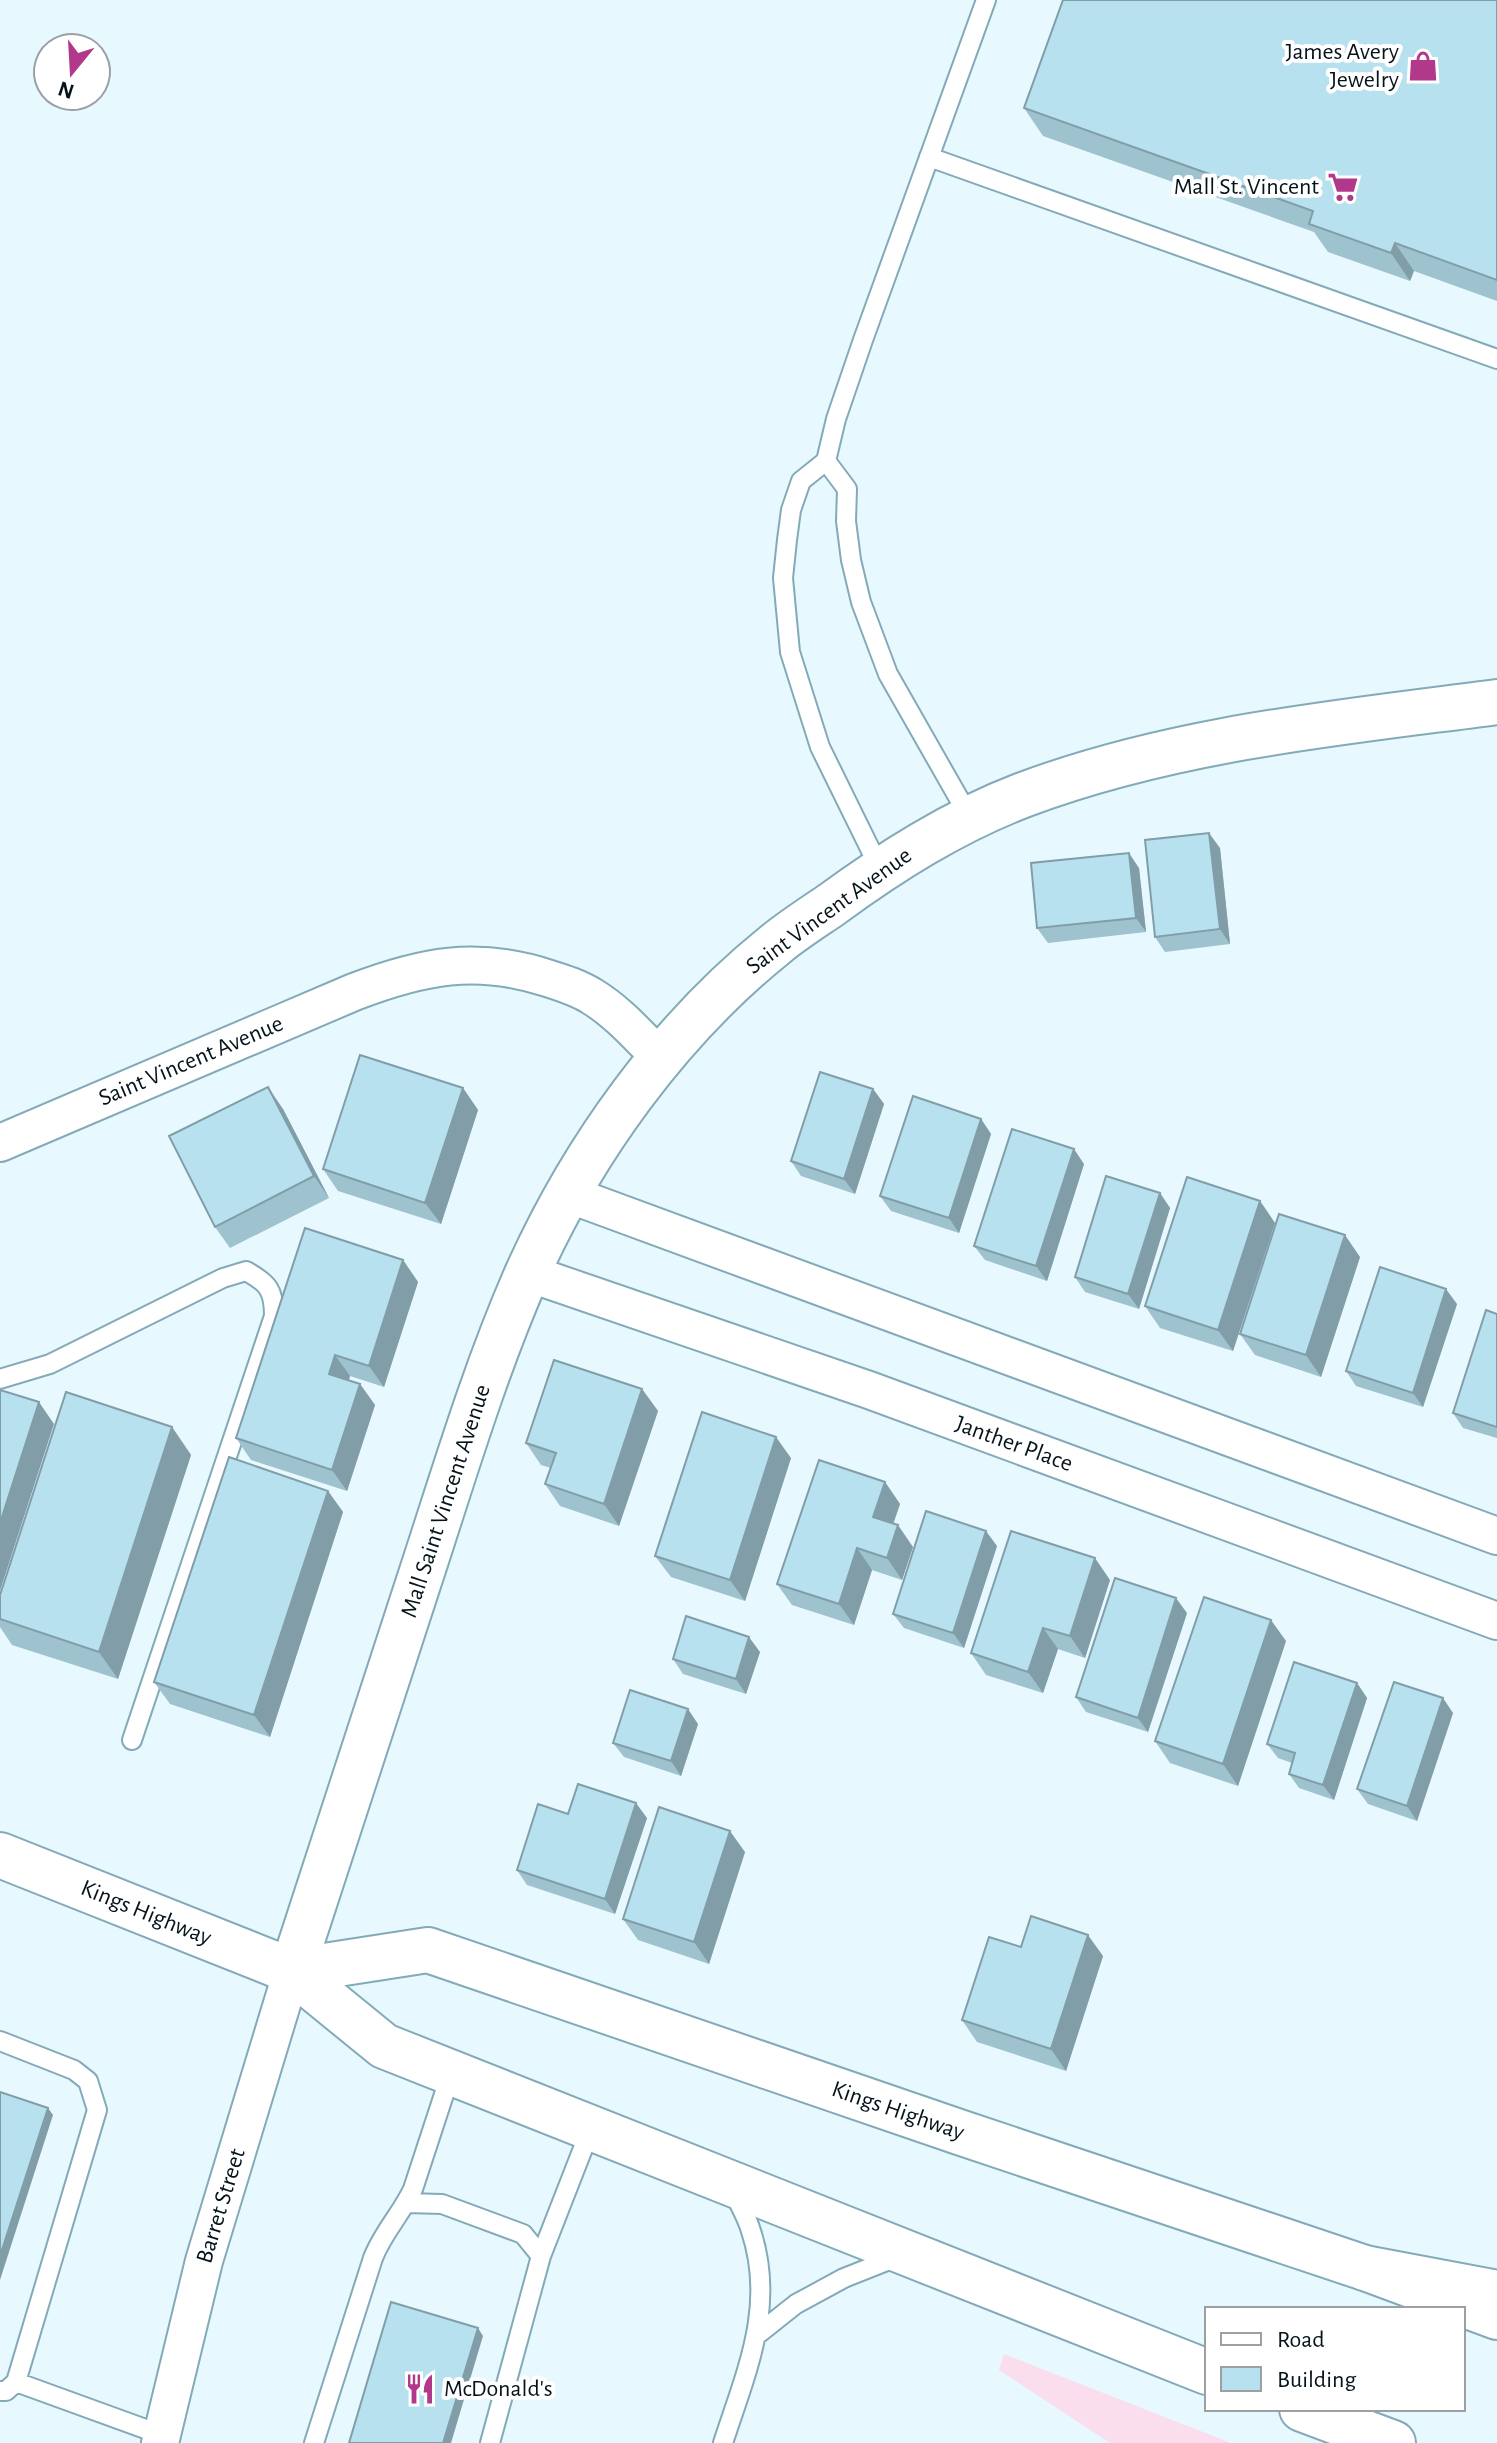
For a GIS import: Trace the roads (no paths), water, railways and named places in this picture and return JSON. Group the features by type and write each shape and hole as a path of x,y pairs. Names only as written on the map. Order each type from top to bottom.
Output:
{"main road":[{"name":"Saint Vincent Avenue","path":"662,1059 701,1013 776,944 880,869 970,818 1020,796 1112,765 1206,743 1497,702"},
{"name":"Mall Saint Vincent Avenue","path":"292,1971 502,1336 528,1273 568,1194 618,1115 662,1059"},
{"name":"Kings Highway","path":"2,1863 292,1971 384,2046 1205,2371"},
{"name":"Kings Highway","path":"292,1971 428,1950 1365,2268 1497,2317"},
{"path":"1365,2268 1497,2293"},
{"path":"1307,2411 1379,2440"}],"street":[{"name":"Saint Vincent Avenue","path":"0,1143 354,992 388,979 450,965 513,968 568,984 614,1012 662,1059"},
{"path":"568,1194 1497,1536"},
{"name":"Janther Place","path":"528,1273 869,1390 1497,1621"},
{"name":"Barret Street","path":"161,2439 204,2261 292,1971"}],"lane":[{"path":"880,869 820,747 790,652 783,578 791,510 801,481 826,461 836,419 986,0"},
{"path":"929,157 1497,359"},
{"path":"826,461 847,489 846,521 851,560 861,602 888,674 970,818"},
{"path":"0,1379 50,1364 223,1278 246,1271 263,1281 274,1297 274,1316 132,1740"},
{"path":"0,2041 74,2070 88,2081 97,2110 8,2386 161,2439"},
{"path":"314,2443 373,2258 381,2237 407,2203 413,2189 451,2073"},
{"path":"490,2443 541,2256 591,2128"},
{"path":"723,2443 757,2335 761,2295 751,2231 731,2185"},
{"path":"407,2203 442,2204 523,2234 541,2256"},
{"path":"757,2335 796,2304 832,2284 907,2253"}],"place":[{"name":"James Avery Jewelry","path":"1423,66"},
{"name":"Mall St. Vincent","path":"1343,187"},
{"name":"McDonald's","path":"420,2389"}]}
